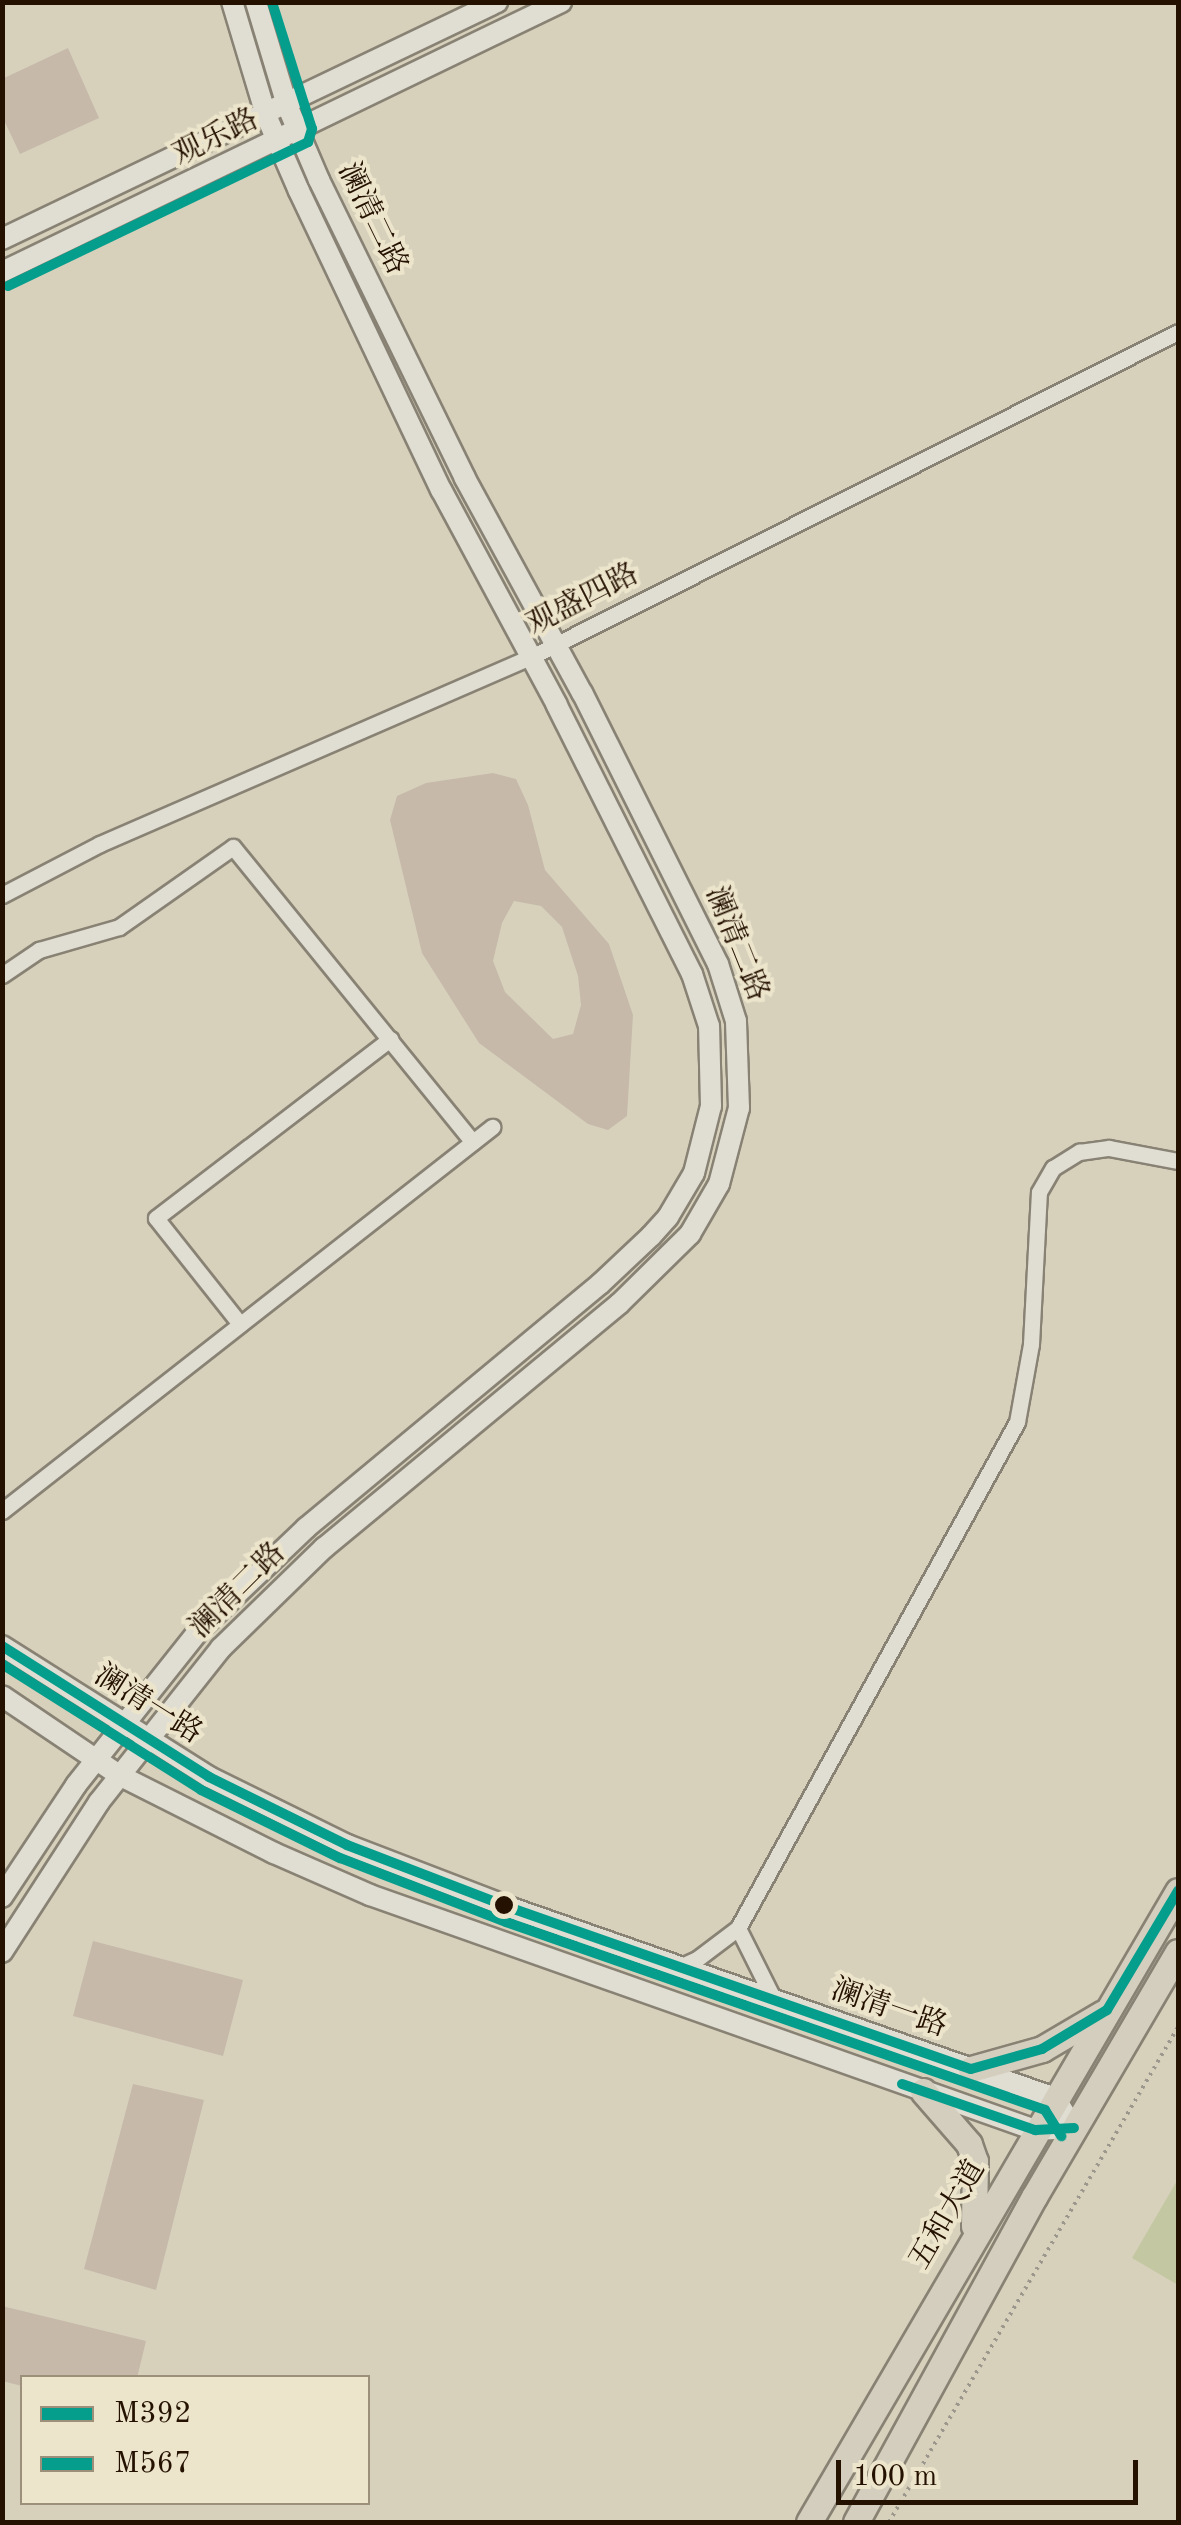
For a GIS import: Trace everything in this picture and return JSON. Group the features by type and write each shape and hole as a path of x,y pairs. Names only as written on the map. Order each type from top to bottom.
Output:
{"main road":[{"name":"五和大道","path":"809,2522 1178,1891"},
{"path":"856,2522 1074,2128 1178,1952"},
{"path":"971,2069 1042,2049 1108,2010"},
{"path":"923,2091 969,2144 977,2190 974,2236"}],"street":[{"name":"澜清二路","path":"2,1898 97,1758 200,1629 306,1528 600,1284 651,1236 668,1217 694,1173 711,1106 712,1052 702,999 680,947 441,490 277,142 232,2"},
{"name":"澜清二路","path":"2,1952 61,1856 119,1775 221,1648 324,1548 619,1304 671,1255 706,1210 728,1160 740,1077 736,1020 705,935 466,478 297,132 256,2"},
{"name":"观乐路","path":"2,240 497,2"},
{"name":"观乐路","path":"2,272 561,2"},
{"name":"观盛四路","path":"2,895 100,844 531,657 1178,332"},
{"path":"2,975 39,950 119,927 232,846 474,1142"},
{"path":"240,1324 156,1218 390,1038"},
{"path":"2,1510 492,1127"},
{"path":"679,1967 698,1960 738,1928 1017,1422 1031,1344 1039,1192 1053,1168 1079,1152 1109,1148 1178,1160"},
{"name":"澜清一路","path":"2,1646 146,1739 273,1812 347,1845 679,1967 1055,2098"},
{"path":"2,1696 119,1775 274,1854 370,1895 1035,2130 1074,2128 1055,2098"},
{"path":"738,1928 774,2000"}],"path":[{"path":"889,2522 1178,2027"}],"green space":[{"path":"1178,2179 1178,2285 1132,2258"}],"building":[{"path":"68,48 99,118 20,154 2,116 2,79"},
{"path":"493,773 516,779 528,805 545,870 609,944 633,1015 627,1116 608,1130 588,1124 479,1043 422,953 390,820 397,796 426,783","holes":["514,901 541,906 562,927 578,976 581,1005 573,1034 553,1039 505,992 493,961 502,923"]},
{"path":"93,1941 243,1980 223,2056 73,2016"},
{"path":"133,2084 204,2100 156,2290 84,2269"},
{"path":"2,2306 146,2341 138,2375 20,2375 20,2386 2,2381"}],"transit line":[{"name":"M567","path":"8,286 308,142 312,129 272,2"},
{"name":"M392","path":"2,1646 209,1777 347,1845 511,1908 971,2069 1042,2049 1107,2010 1178,1891"},
{"name":"M567","path":"2,1664 201,1790 340,1858 506,1922 1045,2110 1061,2136"},
{"name":"M392","path":"902,2084 1035,2130 1074,2128"}]}
